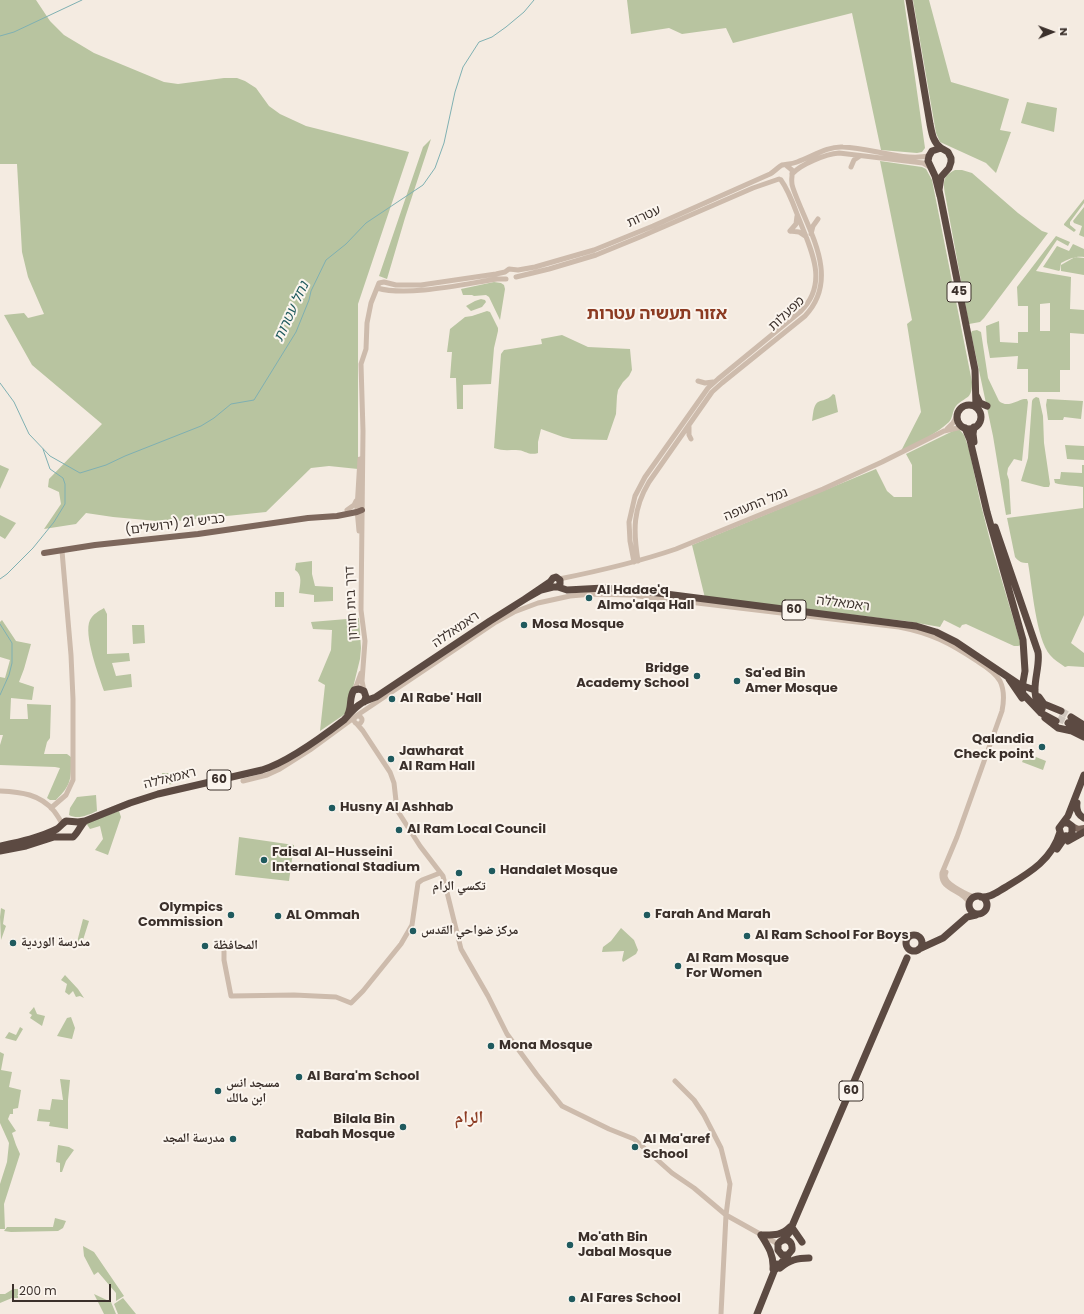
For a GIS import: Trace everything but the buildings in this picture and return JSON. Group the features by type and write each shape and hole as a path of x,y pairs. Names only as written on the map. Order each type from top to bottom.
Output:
{"highway":[{"name":"45","path":"909,0 933,139 935,143 948,152 952,158 950,165 940,180 940,196"},
{"name":"45","path":"930,124 928,161 940,196 974,364 976,376 976,407 980,412 981,418 979,423 974,427 974,439 991,521"},
{"path":"929,155 935,149 941,148"},
{"path":"931,168 939,172 946,171"},
{"path":"975,393 968,404 960,408 956,416 958,422 964,428 970,440 1010,596 1020,628 1024,650 1025,671 1022,685"},
{"path":"975,393 980,403 987,406"},
{"path":"968,404 976,407"},
{"path":"964,428 974,427"},
{"path":"991,521 1015,582 1038,652 1039,658 1035,690"},
{"name":"ראמאללה","path":"70,820 78,822 85,821 158,794 268,768 289,758 344,719 362,703 381,694 525,599 557,584 566,589 574,590 604,588 641,591 908,625 929,630 949,638 1022,685"},
{"name":"60","path":"525,599 550,592 574,590"},
{"path":"1012,679 1022,677 1025,671"},
{"name":"ראמאללה","path":"1003,673 1010,680 1026,703 1058,718"},
{"path":"1036,680 1041,701 1058,718"},
{"name":"60","path":"1022,685 1035,690 1037,702 1041,708 1058,718 1041,713 1026,699 1023,694 1022,685"},
{"path":"344,719 350,712 352,696 359,689 373,695 381,694"},
{"path":"352,696 355,703 362,703 366,697 364,692"},
{"name":"60","path":"1058,718 1058,728 1084,735"},
{"path":"1069,721 1084,725"},
{"path":"1069,721 1084,730"},
{"name":"60","path":"1069,721 1084,735"},
{"path":"1084,775 1068,816 1059,828 1060,832 1052,850 1038,866 1028,874 989,897 978,897 970,900 964,916 945,934 931,941 922,940 917,935 910,936 906,942 914,949 947,936 967,917 984,912 987,904 993,897 1039,869 1065,842 1084,832"},
{"path":"1050,857 1070,830 1072,817 1084,785"},
{"path":"1077,804 1076,808 1079,814 1084,818"},
{"path":"70,820 76,824 78,830"},
{"name":"60","path":"0,846 35,838 52,831 70,820"},
{"path":"0,851 26,846 54,837 73,837 85,821"},
{"path":"1063,823 1066,823 1070,830"},
{"path":"62,825 61,832 64,836"},
{"path":"1060,832 1062,836 1070,830"},
{"path":"978,897 986,901 987,904"},
{"path":"969,906 976,915"},
{"name":"60","path":"757,1314 776,1269 779,1245 793,1226 908,958 914,949 922,945 922,940"},
{"path":"761,1235 775,1236 783,1233 793,1226 802,1242"},
{"name":"60","path":"776,1269 792,1250 793,1226"},
{"path":"761,1235 770,1248 773,1256 772,1279"},
{"path":"787,1240 792,1245 802,1254 782,1255 779,1245 787,1240"},
{"path":"772,1279 780,1268 791,1260 809,1258"}],"main road":[{"name":"כביש 21 (ירושלים)","path":"44,553 95,545 222,530 358,510"},
{"path":"1070,830 1084,828"},
{"path":"1070,830 1084,832"}],"street":[{"path":"929,155 902,156 839,147 829,148 787,166 781,166 778,169 777,175 780,179 788,180 801,167 831,154 844,153 923,163 931,168"},
{"path":"851,166 856,158 864,156"},
{"path":"787,166 792,170 792,176"},
{"name":"עטרות","path":"514,270 548,264 618,241 750,183 778,169"},
{"name":"מפעלות","path":"680,433 705,392 714,382 801,312 809,302 814,292 816,273 815,261 792,186 792,176"},
{"name":"מפעלות","path":"680,433 689,426 708,397 717,387 805,316 814,305 819,294 822,273 820,259 780,179"},
{"name":"עטרות","path":"516,276 549,269 596,255 753,188 780,179"},
{"path":"797,214 796,224 790,231 808,235 818,219"},
{"path":"509,269 514,270 516,276 511,280 497,279 421,290 396,291 377,288 382,282 396,286 421,285 505,272 509,269"},
{"path":"505,272 504,276 506,279"},
{"name":"דרך בית חורון","path":"361,543 358,510 363,432 361,364 366,349 367,323 371,304 377,288"},
{"path":"698,381 705,383 714,382"},
{"name":"נמל התעופה","path":"557,584 568,577 636,561 681,547 823,489 944,431 953,423 956,416"},
{"path":"689,426 689,434 691,439"},
{"name":"נמל התעופה","path":"944,431 964,428"},
{"name":"דרך בית חורון","path":"363,432 357,498 361,543 361,610 365,642 362,681 364,692"},
{"path":"636,561 630,541 629,522 635,496 645,477 680,433"},
{"path":"357,498 354,505 346,512 358,520"},
{"path":"51,808 66,795 73,780 73,699 71,655 62,551"},
{"path":"243,781 267,775 280,769 505,617 538,603 570,596 593,594 630,594 915,630 947,642 988,668 999,679 1003,692 1002,711 953,848 942,873 942,879 966,898 969,906"},
{"name":"דרך בית חורון","path":"352,696 364,661"},
{"path":"342,728 359,722 373,705"},
{"path":"356,717 360,716 359,722 369,741 390,772 397,797 397,810 420,846 443,876 461,949 488,996 507,1034 537,1075 562,1106 609,1129 634,1139 672,1173 694,1188 726,1215 779,1245"},
{"path":"0,791 36,796 51,808 62,825"},
{"path":"58,817 63,820 70,820"},
{"path":"224,951 224,960 231,996 294,995 336,997 351,1003 363,991 401,944 412,925 418,883 440,873"},
{"path":"952,887 968,895 978,897"},
{"path":"675,1081 700,1108 721,1148 730,1184 726,1215 721,1314"}],"green space":[{"path":"0,0 36,0 50,21 64,35 94,53 164,82 178,84 224,78 237,78 256,88 269,106 280,114 306,126 409,152 358,304 358,469 329,466 311,468 266,512 168,522 86,513 76,524 44,529 61,504 59,492 48,487 49,479 102,424 32,365 4,315 24,313 28,318 44,314 28,277 22,252 17,164 0,164"},
{"path":"627,0 904,0 925,148 922,152 917,153 881,150 852,13 733,43 726,28 682,34 669,28 631,34"},
{"path":"913,0 929,0 951,82 1009,99 1000,130 1011,132 996,173 986,163 940,142 936,133"},
{"path":"1027,102 1057,108 1054,132 1021,123"},
{"path":"431,139 387,279 379,276 423,147"},
{"path":"880,161 922,167 926,169 932,180 972,382 970,395 956,406 949,422 933,434 901,451 921,412 907,324 912,320"},
{"path":"955,170 962,170 972,173 1018,213 1042,231 1048,233 984,318 980,322 969,324 944,189 946,177"},
{"path":"1084,199 1084,203 1070,222 1070,225 1076,230 1074,232 1064,224"},
{"path":"1084,207 1084,237 1079,235 1082,226 1074,223 1073,221"},
{"path":"1056,236 1070,242 1068,246 1057,240 1036,271 1071,277 1070,309 1084,310 1084,334 1070,333 1070,370 1060,370 1060,392 1028,392 1028,369 1017,369 1018,356 990,358 986,326 999,321 1000,342 1018,343 1018,332 1028,332 1028,306 1018,306 1017,287","holes":["1050,303 1050,331 1040,331 1040,304"]},
{"path":"1073,244 1084,249 1084,257 1075,257 1061,263 1059,271 1043,267 1057,246 1069,251"},
{"path":"1075,257 1084,258 1084,275 1061,271 1061,265"},
{"path":"494,282 501,283 504,285 505,289 500,320 489,297 486,295 463,295 461,289"},
{"path":"481,299 485,300 486,302 482,307 471,311 466,306 475,301"},
{"path":"487,311 490,312 498,328 494,348 491,384 463,385 463,409 457,409 456,378 450,378 452,352 447,352 450,329 465,317"},
{"path":"977,330 981,332 988,378 999,401 1008,404 1027,399 1028,402 1022,461 1014,459 1008,468 1007,474 1009,480 1011,514 1006,515 993,436 971,333 972,331"},
{"path":"562,335 588,347 630,349 632,370 618,390 616,414 607,440 572,439 541,429 538,442 538,453 531,454 519,450 502,450 494,448 501,354 504,350 542,344 541,339"},
{"path":"833,394 835,395 838,412 812,421 817,402 831,397"},
{"path":"1036,397 1039,398 1043,416 1044,443 1050,484 1049,487 1021,481 1028,458 1032,401"},
{"path":"1047,399 1083,401 1081,419 1064,417 1063,420 1048,420 1046,405"},
{"path":"955,430 960,430 964,435 969,449 991,544 1021,645 1014,646 966,624 962,625 960,628 944,620 940,627 906,621 705,598 692,545 876,469 887,491 894,497 912,497 912,465 906,454"},
{"path":"1065,445 1084,446 1084,460 1067,459"},
{"path":"0,465 9,469 0,489"},
{"path":"1082,465 1084,465 1084,615 1071,643 1084,653 1084,667 1065,667 1050,655 1041,637 1028,563 1021,562 1015,557 1007,518 1083,508 1083,487 1058,484 1055,483 1054,479 1060,479 1061,472 1082,473"},
{"path":"0,515 16,523 5,539 0,536"},
{"path":"312,561 312,574 315,586 333,587 333,601 314,602 314,595 299,593 300,577 298,572 295,570 296,563"},
{"path":"275,592 284,592 284,607 275,607"},
{"path":"104,608 107,614 107,654 129,653 130,661 112,663 116,676 131,674 132,687 104,691 92,655 88,626 93,616"},
{"path":"359,618 361,648 360,659 348,708 345,714 320,731 325,685 318,681 331,650 332,630 313,629 311,622"},
{"path":"2,620 16,641 31,644 19,682 34,687 32,700 11,698 10,719 28,719 27,704 51,705 50,738 47,742 44,754 67,754 71,757 70,781 65,790 56,800 50,800 47,798 60,768 0,765 0,745 3,735 0,735 0,677 5,678 10,660 0,657 0,622"},
{"path":"132,625 144,625 145,643 133,644"},
{"path":"1026,753 1046,761 1043,770 1022,762"},
{"path":"162,773 173,773 173,784 163,785"},
{"path":"96,795 97,811 79,817 69,815 70,808 77,797"},
{"path":"119,811 121,817 108,855 95,850 103,839 100,826 90,829 86,823"},
{"name":"Faisal Al-Husseini International Stadium","path":"239,837 294,845 289,881 235,875"},
{"path":"1,908 5,910 3,924 6,926 1,940 0,917"},
{"path":"83,919 89,921 83,940 76,946"},
{"path":"621,928 634,940 638,950 636,954 623,962 624,951 602,952 603,947 611,941"},
{"path":"65,975 84,998 80,996 76,997 73,991 69,995 65,992 67,984 61,980"},
{"path":"34,1007 37,1014 45,1016 42,1026 30,1018 32,1015 29,1013"},
{"path":"71,1017 75,1028 72,1039 57,1036 67,1018"},
{"path":"20,1027 23,1029 16,1041 5,1038 9,1032 16,1035"},
{"path":"0,1052 4,1054 1,1070 12,1072 9,1087 21,1090 18,1108 13,1109 13,1114 10,1114 8,1119 16,1131 12,1133 20,1154 4,1204 5,1229 0,1229 0,1184 7,1162 9,1143 0,1123"},
{"path":"60,1079 70,1080 68,1129 49,1126 50,1122 37,1121 39,1109 50,1110 52,1099 63,1100"},
{"path":"58,1145 69,1147 74,1150 66,1161 62,1172 60,1172 60,1163 56,1162"},
{"path":"55,1218 66,1221 63,1228 58,1231 4,1231 7,1227 53,1227"},
{"path":"83,1246 94,1252 124,1296 116,1301 116,1293 98,1272 94,1275 84,1256"},
{"path":"13,1289 18,1289 18,1298 12,1298 0,1303 0,1294 5,1294"},
{"path":"94,1294 111,1302 116,1314 104,1314"},
{"path":"123,1298 136,1314 118,1314 114,1304"}],"waterway":[{"path":"0,36 14,32 82,0"},
{"name":"נחל עטרות","path":"0,383 14,402 29,434 50,456 80,473 106,465 201,426 214,418 231,404 254,400 296,332 309,300 311,291 326,260 346,244 366,223 423,185 435,168 444,143 455,92 463,67 479,42 492,37 506,27 524,12 534,0"},
{"path":"0,579 33,548 54,522 65,504 65,484 63,478 50,469 43,449"},
{"path":"0,624 12,643 12,663 9,675 0,695"}],"tunnel":[{"path":"1061,711 1071,717"},
{"path":"1058,718 1068,723"}],"place":[{"name":"Al Hadae'q Almo'alqa Hall","path":"589,598"},
{"name":"Mosa Mosque","path":"524,625"},
{"name":"Bridge Academy School","path":"697,676"},
{"name":"Sa'ed Bin Amer Mosque","path":"737,681"},
{"name":"Al Rabe' Hall","path":"392,699"},
{"name":"Qalandia Check point","path":"1042,747"},
{"name":"Jawharat Al Ram Hall","path":"391,759"},
{"name":"Husny Al Ashhab","path":"332,808"},
{"name":"Al Ram Local Council","path":"399,830"},
{"name":"Faisal Al-Husseini International Stadium","path":"264,860"},
{"name":"Handalet Mosque","path":"492,871"},
{"name":"تكسي الرام","path":"459,873"},
{"name":"Olympics Commission","path":"231,915"},
{"name":"Farah And Marah","path":"647,915"},
{"name":"AL Ommah","path":"278,916"},
{"name":"مركز ضواحي القدس","path":"413,931"},
{"name":"Al Ram School For Boys","path":"747,936"},
{"name":"مدرسة الوردية","path":"13,943"},
{"name":"المحافظة","path":"205,946"},
{"name":"Al Ram Mosque For Women","path":"678,966"},
{"name":"Mona Mosque","path":"491,1046"},
{"name":"Al Bara'm School","path":"299,1077"},
{"name":"مسجد انس ابن مالك","path":"218,1091"},
{"name":"Bilala Bin Rabah Mosque","path":"403,1127"},
{"name":"مدرسة المجد","path":"233,1139"},
{"name":"Al Ma'aref School","path":"635,1147"},
{"name":"Mo'ath Bin Jabal Mosque","path":"570,1245"},
{"name":"Al Fares School","path":"572,1299"}],"district":[{"name":"אזור תעשיה עטרות","path":"657,315"},
{"name":"الرام","path":"469,1119"}]}
